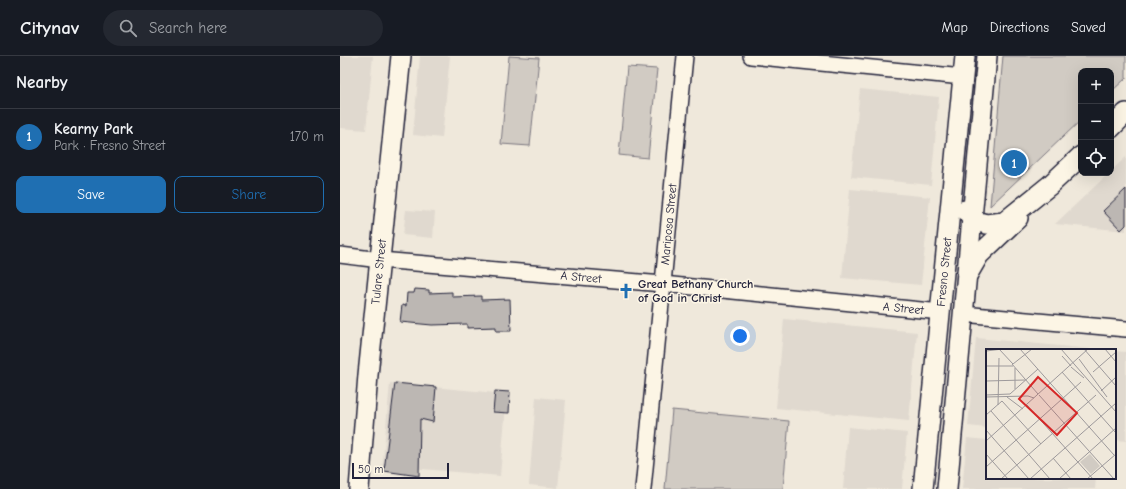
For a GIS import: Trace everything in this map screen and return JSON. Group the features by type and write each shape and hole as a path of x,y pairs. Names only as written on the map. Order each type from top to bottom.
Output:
{"main road":[{"name":"Tulare Street","path":"359,489 368,375 401,56"},
{"name":"Fresno Street","path":"923,489 965,56"},
{"name":"Fresno Street","path":"947,489 987,56"},
{"path":"1114,125 1126,113"},
{"path":"958,138 963,191 962,203 966,213 973,220 986,224 1004,222 1050,186"},
{"path":"966,278 980,255 1078,159"}],"street":[{"name":"Mariposa Street","path":"643,489 685,56"},
{"path":"751,56 963,76"},
{"name":"A Street","path":"340,255 380,260 663,284 941,312"},
{"path":"963,314 1126,329"}],"shaded area":[{"path":"340,56 373,56 366,130 340,128"},
{"path":"420,56 450,56 442,138 413,135"},
{"path":"509,56 539,58 530,146 501,144"},
{"path":"1003,56 1126,56 1126,78 1114,89 1114,68 1078,68 1078,123 990,206"},
{"path":"627,67 657,69 648,158 619,155"},
{"path":"860,89 939,97 931,185 851,177"},
{"path":"1126,157 1126,231 1055,224 1106,176 1114,176 1114,168"},
{"path":"850,189 930,197 921,285 842,278"},
{"path":"406,210 435,212 433,238 403,235"},
{"path":"784,319 917,332 909,421 776,408"},
{"path":"976,338 1091,349 986,349 986,428 968,426"},
{"path":"1116,351 1126,352 1126,441 1116,440"},
{"path":"390,383 507,394 500,476 412,468 411,474 382,471"},
{"path":"536,397 566,400 558,488 529,485"},
{"path":"672,410 789,421 783,489 665,489"},
{"path":"848,427 907,433 902,489 843,489"},
{"path":"967,438 986,440 986,479 1096,479 1095,489 962,489"}],"building":[{"path":"1126,189 1126,225 1121,230 1103,211"},
{"path":"415,289 429,290 429,293 452,292 452,297 481,296 481,300 510,299 511,331 496,331 496,327 467,328 467,324 432,325 400,322 402,305 406,306 407,293 414,293"},
{"path":"395,383 436,387 433,422 420,419 419,476 384,471"},
{"path":"495,391 510,392 509,413 493,412"}],"place":[{"name":"Kearny Park","path":"1014,163"},
{"name":"Great Bethany Church of God in Christ","path":"626,291"}]}
